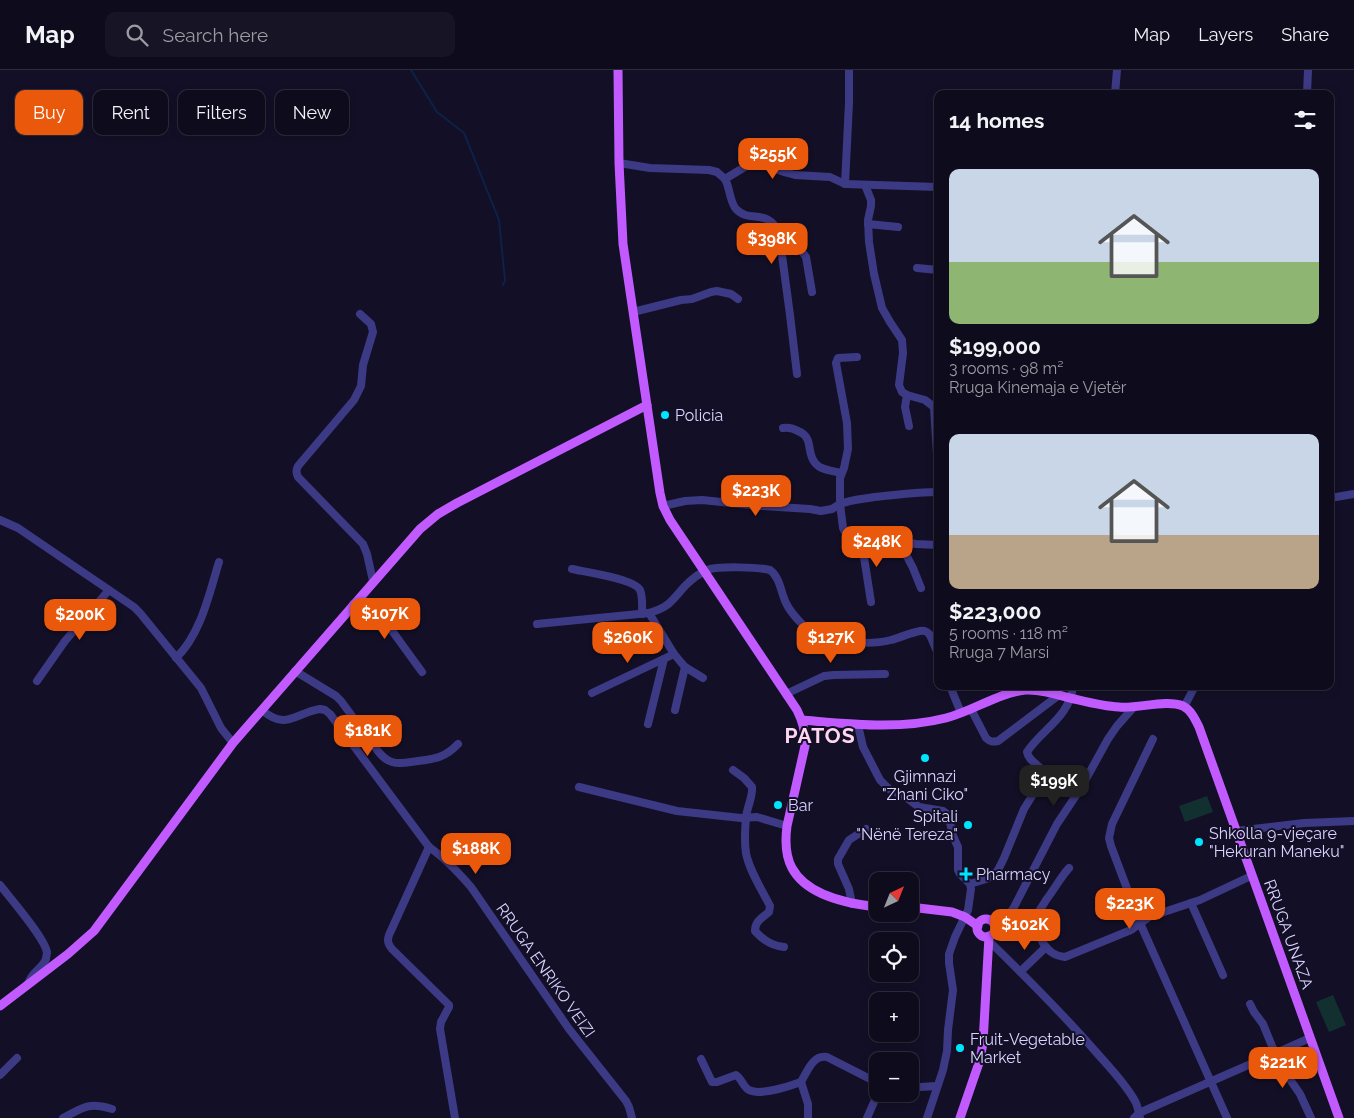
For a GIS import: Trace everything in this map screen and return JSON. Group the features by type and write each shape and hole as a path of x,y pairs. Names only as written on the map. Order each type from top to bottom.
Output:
{"main road":[{"path":"618,70 619,163 623,244 646,405 663,506 703,572 802,720 806,734 805,746 787,826 786,839 788,859 793,869 806,884 826,895 852,904 869,906"},
{"path":"0,1006 68,954 94,931 232,743 420,529 438,514 457,503 646,405"},
{"path":"802,720 858,725 903,725 938,720 1006,695 1026,690 1046,691 1097,704 1132,708 1169,704 1184,707"},
{"name":"RRUGA UNAZA","path":"1184,707 1192,714 1199,727 1339,1118"},
{"path":"919,908 943,910 965,917 978,926"},
{"path":"960,1118 980,1060 983,1043 989,939 994,931 994,924 990,920 985,919 981,921 978,930 980,934 989,939"}],"street":[{"path":"844,184 849,70"},
{"path":"1115,90 1117,70"},
{"path":"1307,90 1308,70"},
{"path":"619,163 650,168 709,170 717,172 725,179 736,210 747,215 762,216 772,222 779,233 781,241 797,374"},
{"path":"725,179 748,165 762,164 795,175 830,177 844,184 934,187"},
{"path":"865,184 871,200 868,224 871,264 882,308 902,340 903,352 899,385 902,392 926,400 934,407"},
{"path":"868,224 898,227"},
{"path":"781,241 804,252 812,292"},
{"path":"918,268 934,270"},
{"path":"633,312 692,299 718,291 731,294 738,299"},
{"path":"360,314 370,324 373,332 358,392 354,400 298,466 296,473 362,544 367,554 373,581"},
{"path":"857,357 838,358 837,360 847,423 848,449 839,484 845,533 847,536 861,538 887,538 916,544 934,545"},
{"path":"907,395 905,407 909,426"},
{"path":"783,428 790,427 806,435 809,440 811,454 816,464 821,468 842,473"},
{"path":"663,506 684,501 702,500 821,511 845,502 862,499 912,492 934,492"},
{"path":"1334,497 1354,494"},
{"path":"0,520 18,528 140,613 201,688 221,728 232,743"},
{"path":"861,538 871,602"},
{"path":"899,541 921,588"},
{"path":"176,658 194,635 219,562"},
{"path":"537,624 646,614 662,610 703,572 717,568 770,570 776,576 786,603 794,616 807,629"},
{"path":"572,569 622,580 638,587 641,591 646,614 674,654 685,667 703,678"},
{"path":"37,681 65,641 109,590"},
{"path":"353,604 364,612 385,621 422,672"},
{"path":"840,642 888,641 923,630 934,633"},
{"path":"592,693 674,654"},
{"path":"648,724 664,660"},
{"path":"675,710 685,667"},
{"path":"295,672 341,700 383,758 391,762 399,764 433,760 446,754 458,744"},
{"path":"786,694 824,676 885,674"},
{"path":"952,690 961,713"},
{"path":"970,884 991,877 1002,864 1021,815 1045,775 1043,770 1027,756 1027,752 1055,722 1071,698 1072,690"},
{"path":"1184,707 1193,690"},
{"path":"971,709 986,738 994,742 998,741 1059,695"},
{"path":"994,924 1006,917 1013,909 1048,839 1081,788 1108,739 1132,708"},
{"name":"RRUGA ENRIKO VEIZI","path":"262,710 273,719 280,721 320,709 330,714 428,847 437,853 471,887 569,1030 626,1101 632,1118"},
{"path":"858,725 863,747 884,785 919,807 943,811 949,818 953,836 958,847 958,870 970,884 971,889 968,910 951,945 949,954 953,990 945,1060 927,1118"},
{"path":"1153,739 1110,830 1109,838 1140,923 1227,1118"},
{"path":"733,770 752,787 746,818 746,855 770,909 755,925 755,931 764,940 784,947"},
{"path":"578,787 677,811 735,818 757,817 787,826"},
{"path":"1236,831 1304,823 1354,821"},
{"path":"852,904 849,889 838,864 838,858 849,840 866,829"},
{"path":"428,847 387,940 388,945 450,1005 441,1022 440,1029 455,1118"},
{"path":"1069,868 1036,917 1038,932 1046,947 1051,953 1065,958 1131,930 1149,917 1191,903 1252,876"},
{"path":"0,885 33,927 47,951 44,963 32,974 28,984"},
{"path":"1191,903 1223,975"},
{"path":"989,939 1102,1059 1129,1092 1136,1104 1138,1116 1211,1081 1310,1038"},
{"path":"1021,971 1046,947"},
{"path":"1250,1004 1263,1024 1287,1075 1300,1094 1311,1118"},
{"path":"701,1059 712,1082 736,1075 746,1088 754,1092 779,1089 801,1082 817,1057 822,1056 869,1078"},
{"path":"0,1075 17,1058"},
{"path":"801,1082 808,1104 808,1118"},
{"path":"919,1087 936,1086"},
{"path":"867,1118 874,1102"},
{"path":"63,1118 91,1105 112,1109"}],"green space":[{"path":"1207,796 1213,812 1185,822 1179,806"},
{"path":"1333,995 1346,1025 1329,1032 1316,1002"}],"waterway":[{"path":"411,70 437,112 464,133 499,220 505,280 503,285"}],"place":[{"name":"Policia","path":"665,415"},
{"name":"Gjimnazi \"Zhani Ciko\"","path":"925,758"},
{"name":"Bar","path":"778,805"},
{"name":"Spitali \"Nënë Tereza\"","path":"968,825"},
{"name":"Shkolla 9-vjeçare \"Hekuran Maneku\"","path":"1199,842"},
{"name":"Pharmacy","path":"966,874"},
{"name":"Fruit-Vegetable Market","path":"960,1048"}],"district":[{"name":"PATOS","path":"820,736"}]}
